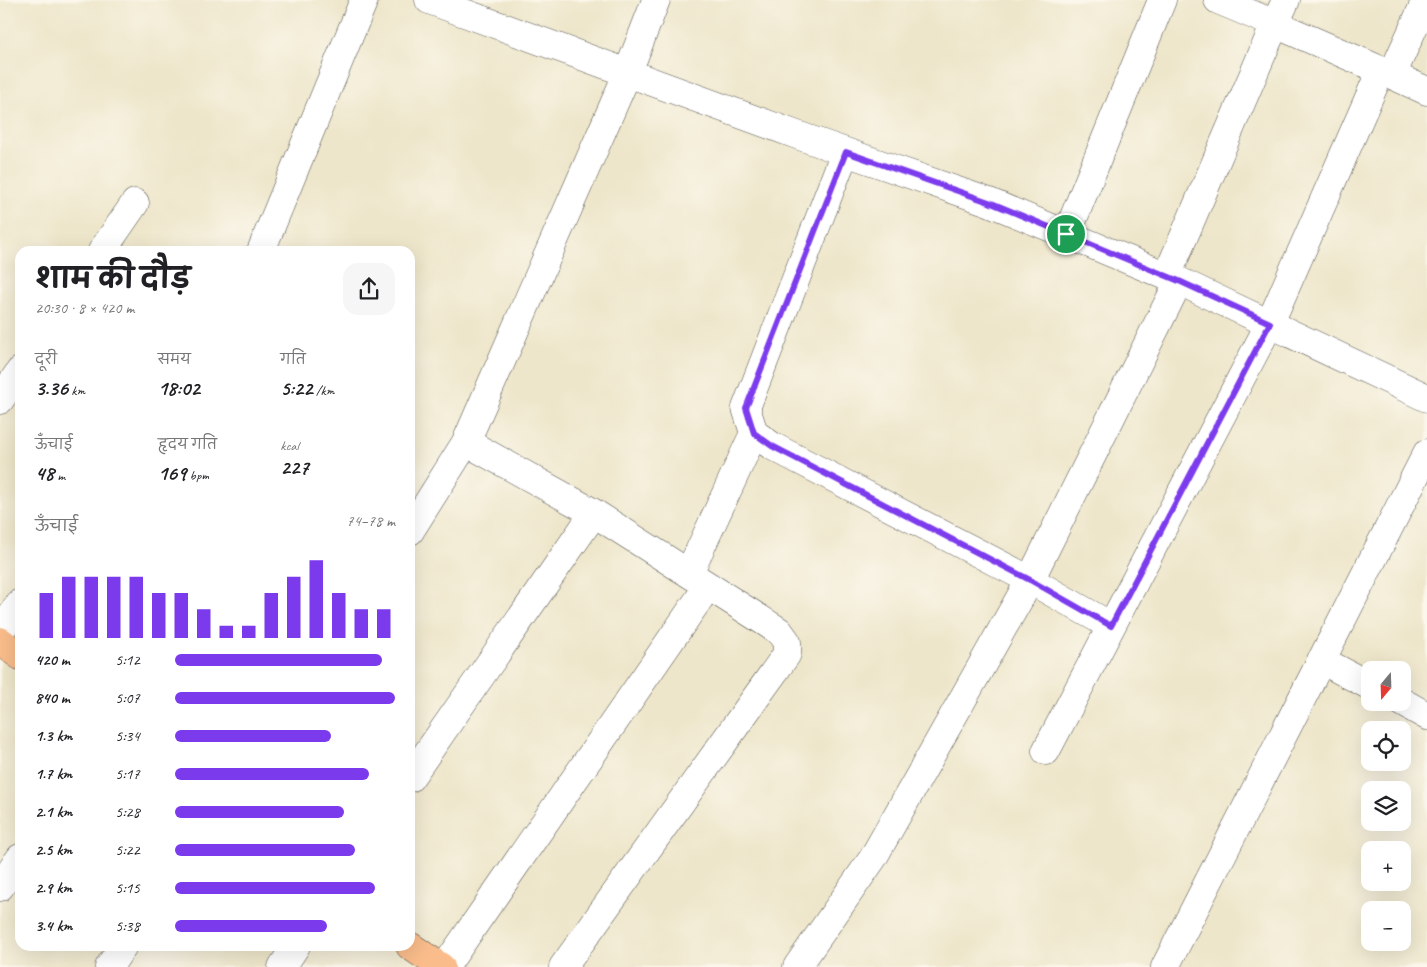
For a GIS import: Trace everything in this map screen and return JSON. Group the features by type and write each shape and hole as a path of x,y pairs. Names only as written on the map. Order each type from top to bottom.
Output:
{"main road":[{"path":"0,641 15,652"},
{"path":"415,949 441,967"}],"street":[{"path":"263,246 364,0"},
{"path":"429,0 989,202 1173,279 1427,398"},
{"path":"415,523 466,442 628,72 656,0"},
{"path":"1066,234 1162,0"},
{"path":"1218,0 1280,12 1387,72 1427,91"},
{"path":"1046,751 1270,323 1387,72 1426,0"},
{"path":"797,967 873,858 1030,580 1173,279 1280,12"},
{"path":"846,152 746,408 754,433 772,446 1030,580 1111,626"},
{"path":"105,246 135,203"},
{"path":"0,400 15,378"},
{"path":"445,967 699,579 754,433"},
{"path":"466,442 594,513 779,631 787,642 787,654 563,967"},
{"path":"1165,967 1427,453"},
{"path":"415,771 594,513"},
{"path":"0,631 15,610"},
{"path":"1321,660 1361,681"},
{"path":"1411,707 1427,716"},
{"path":"0,887 15,865"},
{"path":"109,967 120,951"},
{"path":"282,967 293,951"}],"route":[{"path":"846,152 989,202 1066,234 1179,281 1270,323 1111,626 1030,580 772,446 754,433 746,408 846,152"}]}
